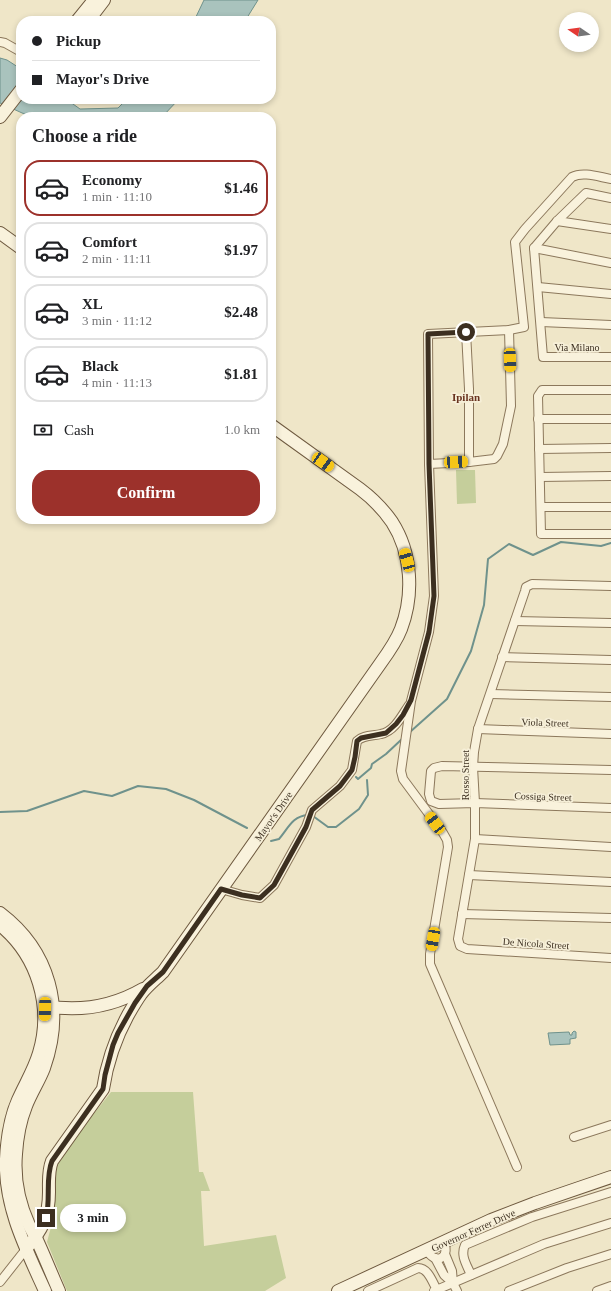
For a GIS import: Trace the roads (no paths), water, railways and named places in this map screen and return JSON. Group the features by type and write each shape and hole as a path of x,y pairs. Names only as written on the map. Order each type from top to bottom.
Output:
{"street":[{"path":"81,16 94,0"},
{"path":"92,16 104,0"},
{"path":"0,42 6,43 16,49"},
{"path":"0,117 16,96"},
{"path":"517,1167 430,964 430,954 448,847 447,840 403,779 401,771 411,700 429,632 434,596 429,464 428,334 508,330 524,327 515,242 572,177 585,174 611,179"},
{"path":"611,198 586,193 557,221 534,248 541,322 611,325"},
{"path":"557,221 611,229"},
{"path":"0,233 16,244"},
{"path":"534,248 611,263"},
{"path":"538,287 611,294"},
{"name":"Via Milano","path":"541,322 544,357 611,357"},
{"path":"429,464 469,462 494,459 497,456 503,444 511,406 508,330"},
{"path":"466,332 469,389 469,462"},
{"path":"611,390 542,390 538,396 541,534 611,534"},
{"path":"538,419 611,419"},
{"name":"Mayor's Drive","path":"26,1249 36,1238 48,1211 49,1173 52,1161 103,1089 109,1060 118,1033 135,1003 147,986 163,972 389,651 400,630 404,618 408,597 409,572 403,546 392,522 382,508 360,489 276,429"},
{"path":"539,449 611,448"},
{"path":"540,477 611,476"},
{"path":"541,507 611,507"},
{"name":"Rosso Street","path":"460,946 458,939 475,839 473,766 478,729 526,587 532,584 611,586"},
{"path":"515,621 611,623"},
{"path":"502,657 611,660"},
{"path":"490,694 611,697"},
{"path":"221,889 260,898 271,889 282,873 306,827 312,810 340,786 352,770 357,741 361,738 382,734 390,730 403,715 411,700"},
{"name":"Viola Street","path":"478,729 611,734"},
{"name":"Cossiga Street","path":"473,766 442,766 434,768 430,775 429,794 432,801 436,804 475,803 611,808"},
{"path":"473,766 611,770"},
{"path":"475,839 611,847"},
{"path":"469,876 611,882"},
{"path":"0,913 22,933 37,954 48,977 49,1006 53,1030 48,1057 26,1106 21,1122 16,1154 17,1182 21,1203 29,1225 59,1291"},
{"path":"462,914 611,918"},
{"path":"0,925 27,955 37,977 44,998 49,1006 45,1021 42,1045 14,1111 9,1131 6,1159 6,1175 11,1205 26,1249 45,1291"},
{"name":"De Nicola Street","path":"460,946 467,949 611,958"},
{"path":"49,1006 71,1008 93,1007 108,1004 129,997 147,986"},
{"path":"574,1137 611,1125"},
{"name":"Governor Ferrer Drive","path":"338,1291 431,1254 444,1242 534,1202 611,1177"},
{"path":"471,1275 462,1251 465,1246 532,1218 611,1192"},
{"path":"368,1291 418,1268 426,1271 435,1290 455,1287 471,1275 544,1244 611,1223"},
{"path":"431,1254 440,1258 445,1254 447,1248 444,1242"},
{"path":"0,1282 26,1249"},
{"path":"431,1254 444,1275 455,1287"},
{"path":"445,1254 452,1271 455,1287"},
{"path":"509,1291 567,1268 611,1254"},
{"path":"597,1291 611,1286"}],"water":[{"path":"204,0 258,0 248,16 196,16"},
{"path":"0,58 7,60 16,66 16,104 73,104 80,109 118,108 122,104 174,104 167,112 20,112 0,103"},
{"path":"574,1031 576,1032 576,1038 570,1039 570,1044 550,1045 548,1033 569,1032 570,1035 572,1035"}],"waterway":[{"path":"410,732 447,699 471,651 484,605 488,559 509,544 533,555 561,542 601,546 611,543"},
{"path":"356,777 358,779 371,768 372,764 386,754 402,739"},
{"path":"313,816 328,827 336,827 359,809 368,795 367,780"},
{"path":"0,812 27,811 84,791 112,796 138,786 166,789 194,800 247,828"},
{"path":"271,841 279,839 294,820 308,815"}],"district":[{"name":"Ipilan","path":"466,397"}]}
